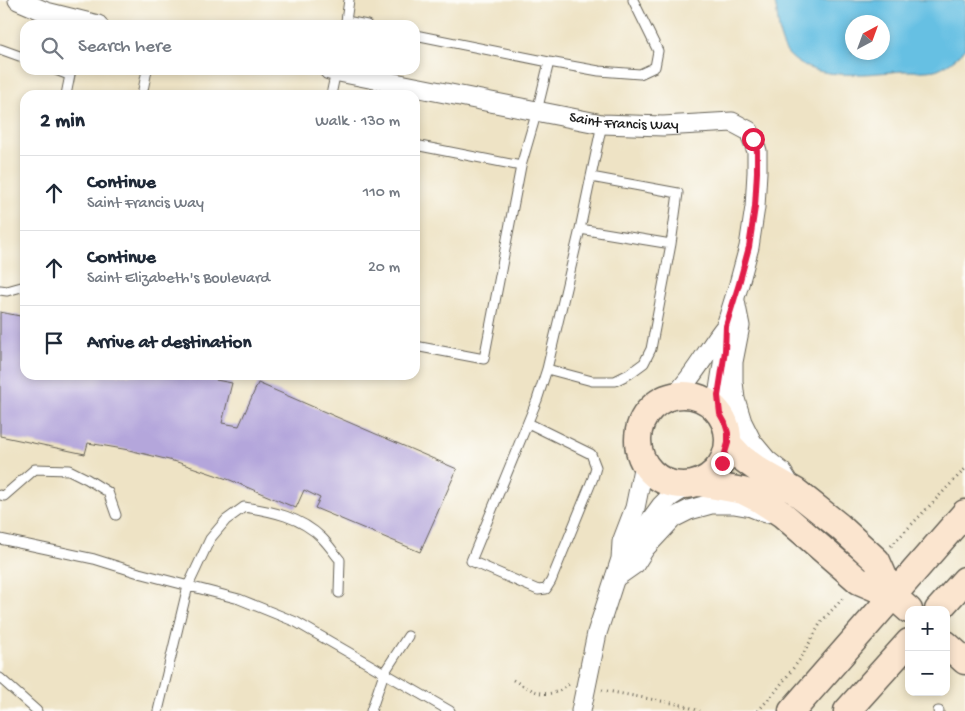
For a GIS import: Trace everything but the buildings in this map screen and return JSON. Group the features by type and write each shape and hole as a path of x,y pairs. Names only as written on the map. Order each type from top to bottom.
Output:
{"street":[{"path":"18,0 46,12 76,20"},
{"name":"Saint Francis Way","path":"358,75 602,124 663,126 732,122 749,131 757,151 755,207 749,247 726,326 725,351 718,396 720,414"},
{"name":"Saint Francis Way","path":"735,299 740,326 733,362 733,382 735,399 742,422 752,442 767,460 782,472 795,491"},
{"name":"Saint Francis Way","path":"675,395 700,365 710,345 726,326"},
{"path":"621,559 634,545 661,506 670,498 694,484 708,478 722,463 728,443 725,423 720,414 705,400 696,396 675,395 657,402 646,413 639,426 637,446 644,464 658,478 668,483 678,486 694,484 743,491 759,499 782,514 859,581 901,602"},
{"path":"728,443 748,463 795,491 839,526 877,561 901,602"},
{"path":"581,711 598,633 621,559 622,542 635,508 644,464"},
{"path":"615,578 635,564 645,548 673,518 689,510 711,504 734,504 751,507 764,513 782,514"},
{"path":"792,711 901,602 965,514"},
{"path":"942,606 965,580"},
{"path":"847,711 905,646"},
{"path":"950,648 965,661"}],"lane":[{"path":"346,20 349,0"},
{"path":"420,36 599,71 640,74 656,67 658,51 633,0"},
{"path":"0,49 20,56"},
{"path":"420,347 484,359 521,166 537,112 548,62"},
{"path":"67,90 69,75"},
{"path":"143,90 146,75"},
{"path":"332,90 333,75"},
{"path":"528,422 591,454 596,467 551,581 546,589 538,590 471,561 528,422 547,369 580,229 602,124"},
{"path":"420,146 521,166"},
{"path":"547,369 592,381 615,381 644,364 652,349 678,193 591,177"},
{"path":"580,229 671,244"},
{"path":"0,290 7,291 20,287"},
{"path":"2,496 35,469 69,470 108,492 116,515"},
{"path":"158,711 188,586 210,539 226,520 244,507 274,512 295,519 321,537 340,560 339,593"},
{"path":"0,539 94,559 239,599 292,620 450,711"},
{"path":"371,711 384,672 408,636"},
{"path":"0,678 37,711"}],"path":[{"path":"513,680 545,694 558,691 569,684 682,705 700,711"}],"water":[{"path":"774,0 965,0 965,48 953,60 935,70 844,74 813,70 800,64 789,55 780,36"}],"route":[{"path":"722,463 728,443 728,433 720,414 718,396 725,351 726,326 749,247 755,207 757,151 753,139"}]}
